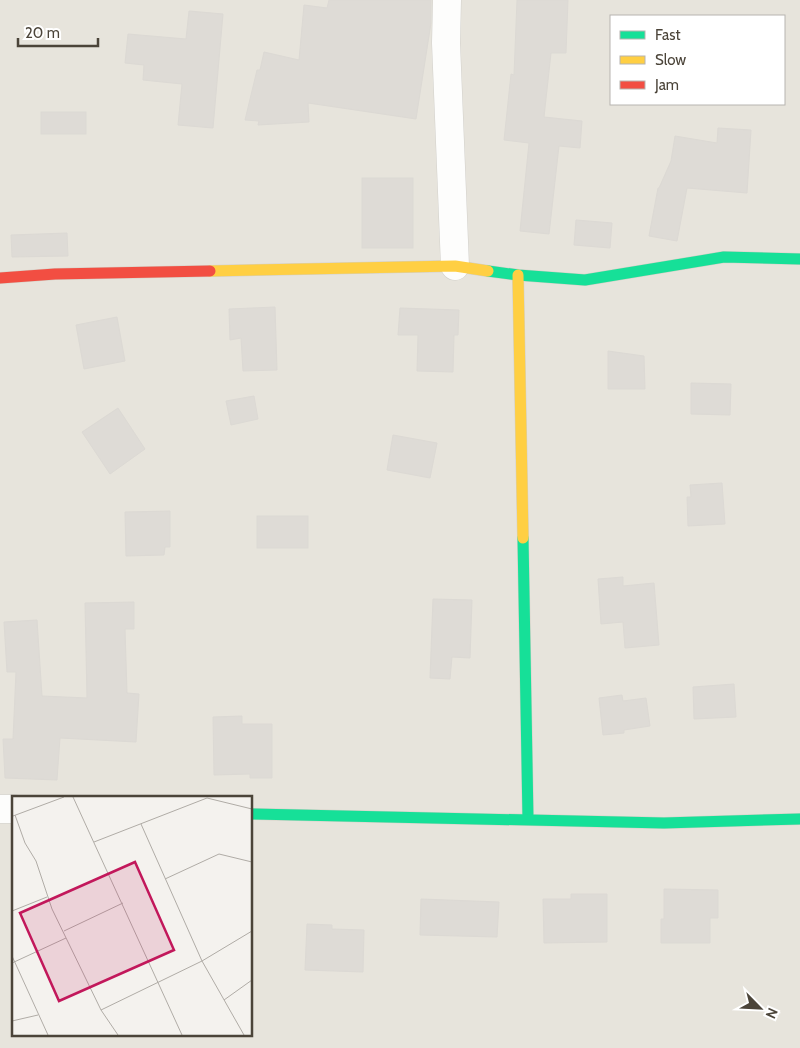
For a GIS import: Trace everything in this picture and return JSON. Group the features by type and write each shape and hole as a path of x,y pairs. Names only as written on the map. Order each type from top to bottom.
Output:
{"street":[{"path":"447,0 446,43 455,266"},
{"path":"0,278 65,274 455,266 585,280 724,257 800,259"},
{"path":"518,274 528,819"},
{"path":"252,814 664,823 800,819"}],"shaded area":[{"path":"0,0 800,0 800,1048 0,1048"}],"building":[{"path":"329,0 431,0 431,23 416,119 308,103 309,122 258,125 259,121 245,120 257,70 260,70 264,52 299,60 304,5 327,8"},
{"path":"517,0 568,0 566,53 551,53 544,117 582,121 580,148 559,146 549,234 520,231 529,143 504,140 511,74 514,75"},
{"path":"189,11 223,14 213,128 178,125 182,84 143,80 144,65 125,63 128,34 186,39"},
{"path":"41,112 86,112 86,134 41,134"},
{"path":"718,128 751,130 747,193 687,188 677,241 649,236 658,188 671,161 675,136 717,143"},
{"path":"362,178 413,178 413,248 362,248"},
{"path":"576,220 612,223 610,248 574,245"},
{"path":"67,233 68,256 12,257 11,235"},
{"path":"275,307 277,370 243,371 241,338 230,340 229,309"},
{"path":"400,308 459,310 458,335 454,335 453,372 417,371 418,335 398,335"},
{"path":"117,317 125,361 84,369 76,325"},
{"path":"608,351 644,356 645,389 608,389"},
{"path":"691,383 731,384 730,415 691,414"},
{"path":"254,396 258,419 231,425 226,401"},
{"path":"118,408 145,449 110,474 82,432"},
{"path":"393,435 437,443 430,478 387,470"},
{"path":"722,483 725,524 688,526 687,497 691,497 690,485"},
{"path":"170,511 170,547 165,547 164,555 126,556 125,512"},
{"path":"257,516 308,516 308,548 257,548"},
{"path":"623,577 623,586 654,583 659,645 625,648 623,622 601,624 598,579"},
{"path":"433,599 472,600 470,658 452,657 450,679 430,678"},
{"path":"134,602 134,629 125,629 127,693 139,694 136,742 60,738 57,780 5,778 3,739 13,739 16,672 7,672 4,622 37,620 42,696 87,698 85,603"},
{"path":"734,684 736,717 694,719 693,687"},
{"path":"622,695 623,701 646,698 650,726 624,730 624,733 603,735 599,698"},
{"path":"242,716 242,724 272,724 272,778 250,778 250,774 214,775 213,717"},
{"path":"664,889 718,890 718,918 710,918 710,943 661,943 661,919 664,919"},
{"path":"571,894 607,894 607,942 544,943 543,899 571,899"},
{"path":"421,899 499,902 497,937 420,935"},
{"path":"307,924 332,925 332,929 364,930 363,972 305,970"}],"traffic: fast":[{"path":"488,271 585,280 724,257 800,259"},
{"path":"523,538 528,819"},
{"path":"252,814 664,823 800,819"}],"traffic: slow":[{"path":"210,271 455,266 488,271"},
{"path":"518,275 523,538"}],"traffic: jam":[{"path":"0,278 55,274 210,271"}]}
